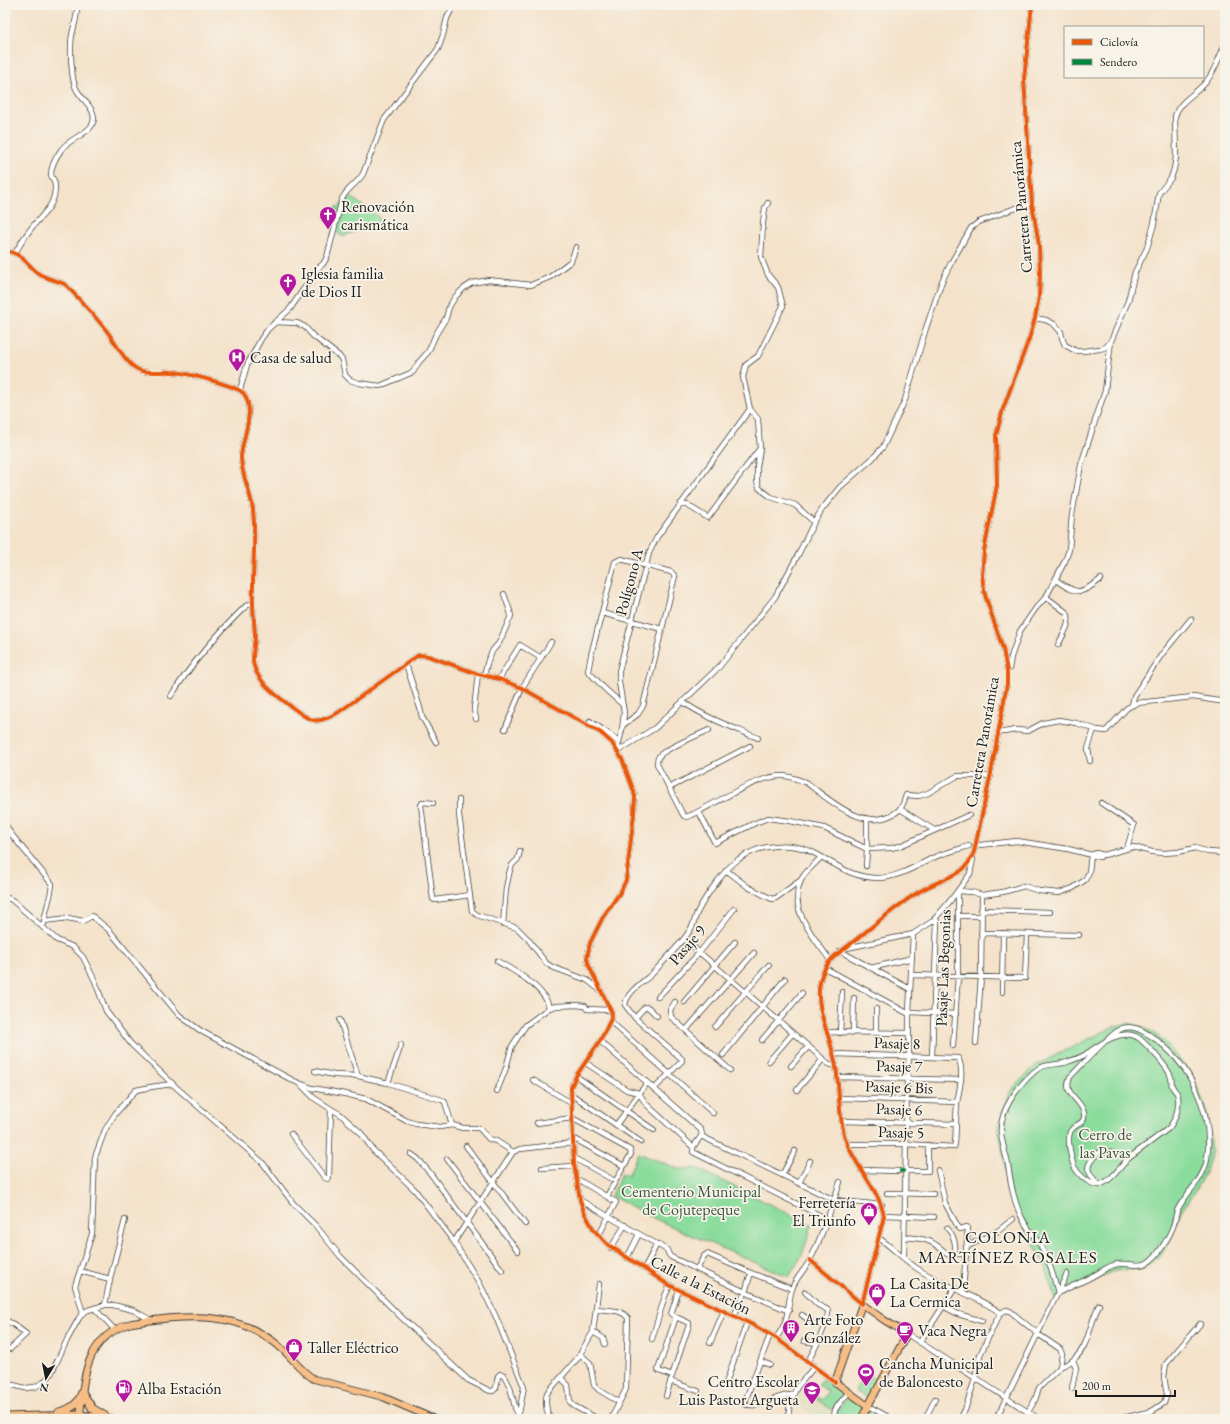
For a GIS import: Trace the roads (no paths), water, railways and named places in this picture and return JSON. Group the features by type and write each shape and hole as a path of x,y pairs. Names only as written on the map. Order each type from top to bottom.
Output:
{"highway":[{"path":"49,1415 72,1408 80,1400 82,1392"},
{"path":"82,1392 92,1408 110,1419"},
{"path":"5,1417 49,1415 110,1419"}],"main road":[{"path":"861,1419 907,1334 862,1304 835,1382 868,1406"},
{"path":"80,1417 82,1392 87,1365 91,1354 104,1338 115,1330 128,1324 151,1320 205,1317 225,1320 263,1334 274,1341 314,1379 383,1397 434,1419"}],"street":[{"path":"15,253 30,229 47,212 52,202 55,193 54,182 51,176 53,163 61,149 70,141 90,128 93,122 89,105 75,87 74,80 71,43 77,5"},
{"path":"240,390 245,370 261,338 275,322 290,309 327,257 342,198 345,192 360,180 384,120 438,49 447,18 454,5"},
{"name":"Carretera Panorámica","path":"845,949 915,894 928,886 962,870 969,863 974,852 991,776 1007,684 1007,671 1003,649 985,596 982,571 984,551 997,485 997,430 1035,318 1039,297 1040,254 1032,204 1024,79 1032,5"},
{"path":"1007,671 1009,670 1011,657 1020,631 1036,608 1046,597 1065,561 1081,465 1105,391 1111,341 1128,301 1135,272 1147,248 1154,224 1159,194 1171,178 1174,169 1176,157 1176,111 1212,75 1225,45"},
{"path":"768,203 765,208 762,222 761,257 768,275 778,287 783,306 758,356 746,365 743,377 750,409 758,419 760,447 757,467 757,481 759,488 771,497 795,505 814,522"},
{"path":"617,750 655,728 719,667 775,597 814,522 840,487 872,459 883,447 905,400 926,328 942,281 971,228 979,222 1013,209 1032,204"},
{"path":"275,322 297,323 305,327 313,336 339,356 342,360 344,375 350,380 372,386 380,386 413,372 428,352 436,334 446,318 449,307 455,296 463,289 472,283 489,280 531,285 550,277 571,261 576,247"},
{"path":"5,251 21,256 40,274 66,285 107,331 130,364 136,369 144,372 179,373 226,384 240,390 245,395 248,408 241,462 253,512 253,603 255,641 253,658 255,668 263,682 274,693 296,710 311,719 326,719 339,712 417,656 424,655 522,688 601,734 617,750 622,758 634,792 634,814 626,880 603,917 590,944 588,953 589,966 610,1010 587,1009 585,1006 576,1005 556,1006 549,1008 526,1025 518,1035 512,1046 506,1068 497,1091"},
{"path":"1035,318 1046,320 1054,324 1060,332 1065,344 1076,351 1100,349 1106,347 1111,341"},
{"name":"Polígono A","path":"617,750 623,725 624,713 619,682 619,671 649,553 657,537 680,504 750,409"},
{"path":"680,504 687,505 708,518 760,447"},
{"path":"623,704 605,689 588,671 615,562 621,559 671,572 675,576 643,706 638,714 623,725"},
{"path":"1056,580 1068,589 1076,592 1088,588 1101,579"},
{"path":"476,719 474,709 481,674 493,650 499,643 511,616 504,594"},
{"path":"1046,597 1067,613 1069,617 1069,622 1058,645"},
{"path":"171,696 183,676 208,645 246,606 253,603"},
{"path":"602,613 662,629"},
{"path":"1132,705 1134,696 1162,654 1191,619"},
{"path":"505,729 522,688 552,642"},
{"path":"499,679 520,645 541,658"},
{"path":"406,664 422,717 436,742"},
{"path":"999,732 1016,730 1028,731 1042,723 1059,720 1106,731 1127,708 1142,702 1193,697 1225,702"},
{"path":"683,702 715,720 758,738"},
{"path":"590,721 612,736 619,743"},
{"path":"1090,761 1088,749 1094,729"},
{"path":"709,730 660,755 657,759 657,764 684,816 687,817 768,778 783,776 807,783 842,808 866,819 884,818 893,814 903,806 906,796 919,796 928,793 957,776 991,776"},
{"path":"670,788 750,746"},
{"path":"459,800 459,815 472,911 475,914 517,928 522,932 546,963 552,967 587,980 602,992"},
{"path":"434,803 423,802 421,805 433,899 435,900 470,895"},
{"path":"1101,803 1134,825 1128,848"},
{"path":"900,809 934,830"},
{"path":"699,812 715,843 768,818 824,828 867,849 900,846 968,815"},
{"path":"866,819 866,866"},
{"path":"5,824 43,875 52,884 50,900 46,906 44,928"},
{"path":"980,845 1017,841 1068,849 1100,857"},
{"path":"654,1090 682,1059 635,1018 625,1003 631,993 684,939 694,924 697,912 726,870 739,858 771,846 794,846 813,853 840,868 862,876 878,878 892,876 939,855 969,846"},
{"path":"1091,855 1096,853 1104,855 1134,847 1152,852 1164,853 1178,852 1195,848 1208,852 1225,853"},
{"path":"504,924 506,888 510,870 512,865 518,859 520,851"},
{"path":"810,1260 862,1304 884,1215 882,1205 855,1162 848,1144 842,1121 838,1077 834,1054 819,996 820,983 825,968 830,960 840,951 914,934 935,918 970,874 974,852"},
{"path":"958,890 982,895 1003,892 1024,886 1039,891 1059,892 1073,888 1085,880 1091,862 1091,855"},
{"path":"821,857 801,880 798,889 797,901 799,913 830,960"},
{"path":"726,870 748,887 772,899 776,898 801,880"},
{"name":"Pasaje Las Begonias","path":"952,1046 956,1014 958,976 958,890"},
{"path":"976,1043 981,977 982,895"},
{"path":"5,897 12,900 57,940 73,947 83,957 95,981 106,1011 131,1044 172,1084 262,1162 293,1203 316,1226 340,1256 405,1321 468,1380 490,1391 493,1391 496,1388 498,1376 500,1374 504,1375 510,1387 518,1416"},
{"name":"Pasaje 9","path":"658,997 700,952 734,909"},
{"path":"981,910 1050,912"},
{"path":"44,921 68,918 83,921 92,916 97,918 124,947 179,1015 201,1031 301,1084 366,1099 406,1121 416,1124 440,1127 452,1125 463,1128 479,1128 489,1139 496,1141 513,1152"},
{"path":"959,916 981,916"},
{"path":"932,1057 936,976 937,921 935,918"},
{"path":"981,933 1079,935"},
{"path":"1002,992 1003,933"},
{"path":"904,1258 906,1079 909,1056 909,1013 914,934"},
{"path":"911,974 1025,978 1027,934"},
{"path":"684,939 823,1059 829,1064 836,1066"},
{"path":"684,1002 735,942"},
{"path":"840,951 910,989"},
{"path":"686,1030 754,953"},
{"path":"871,968 912,958"},
{"path":"497,961 516,972 540,992 548,1002 549,1008"},
{"path":"715,1027 769,965"},
{"path":"825,968 909,1013 956,1014"},
{"path":"723,1055 785,979"},
{"path":"840,1032 842,992"},
{"path":"762,1040 802,993"},
{"path":"853,1033 854,998"},
{"path":"675,1002 670,1010 670,1016 730,1070"},
{"path":"635,1018 645,1007 649,1008 657,1016"},
{"path":"876,1009 876,1033"},
{"name":"Calle a la Estación","path":"610,1010 612,1013 610,1021 600,1041 576,1076 571,1088 574,1166 580,1200 584,1212 599,1235 611,1248 679,1290 770,1334 835,1382"},
{"path":"340,1020 358,1076"},
{"path":"610,1021 713,1113"},
{"path":"1058,1293 1047,1257 1040,1244 1024,1222 1016,1206 1002,1136 1002,1119 1013,1096 1036,1070 1045,1065 1065,1063 1084,1055 1095,1046 1107,1040 1122,1035 1139,1038 1162,1062 1171,1076 1172,1085 1177,1094 1177,1110 1174,1122 1169,1128 1129,1158 1111,1178 1099,1184 1092,1183 1075,1168 1071,1152 1070,1132 1081,1124 1085,1116 1084,1110 1067,1087 1070,1076 1107,1040 1114,1033 1125,1028 1136,1028 1159,1042 1174,1056 1190,1077 1200,1096 1206,1118 1208,1140 1207,1160 1201,1177 1186,1195 1177,1212 1173,1228 1168,1238 1148,1262 1136,1266 1117,1264 1058,1293"},
{"path":"828,1032 909,1033"},
{"path":"769,1061 793,1033"},
{"path":"600,1041 701,1130 703,1133 692,1150 695,1153 827,1219"},
{"path":"388,1083 401,1045"},
{"path":"791,1066 808,1046"},
{"name":"Pasaje 8","path":"834,1054 958,1058 960,1062 961,1080"},
{"path":"797,1090 823,1059"},
{"path":"586,1063 627,1090 639,1093 646,1104 694,1146"},
{"path":"315,1071 334,1075 358,1076 388,1083 442,1100 445,1102 452,1125"},
{"path":"576,1076 654,1130"},
{"name":"Pasaje 7","path":"838,1077 961,1080"},
{"path":"533,1080 571,1104"},
{"path":"956,1124 957,1102 961,1080"},
{"path":"616,1126 647,1083"},
{"path":"83,1313 75,1286 92,1234 95,1157 106,1130 115,1114 136,1090 150,1086 172,1084"},
{"path":"301,1084 314,1098 340,1114 361,1133 373,1150 414,1190 454,1242 480,1284 496,1317 524,1387 518,1416"},
{"path":"571,1094 640,1142"},
{"name":"Pasaje 6 Bis","path":"840,1098 957,1102"},
{"path":"290,1134 325,1178 328,1179 331,1109"},
{"path":"537,1123 572,1118 630,1150 630,1154 607,1196"},
{"name":"Pasaje 6","path":"842,1121 956,1124"},
{"name":"Pasaje 5","path":"848,1144 905,1144 954,1147 956,1124"},
{"path":"701,1136 834,1200 882,1205"},
{"path":"454,1242 513,1152 520,1149 573,1140 624,1166"},
{"path":"466,1146 525,1224"},
{"path":"905,1171 928,1171 928,1146"},
{"path":"782,1176 795,1152"},
{"path":"1099,1184 1088,1171 1089,1163 1099,1152 1109,1152 1129,1158"},
{"path":"411,1154 418,1159 502,1270"},
{"path":"574,1158 615,1181"},
{"path":"447,1159 518,1251"},
{"path":"799,1183 810,1161"},
{"path":"542,1168 574,1166"},
{"path":"860,1170 899,1171"},
{"path":"938,1170 945,1203 958,1227 960,1229 965,1227 968,1228 963,1292"},
{"path":"577,1179 616,1202 599,1235"},
{"path":"776,1338 786,1321 792,1289 796,1280 810,1260 840,1182"},
{"path":"887,1193 933,1194"},
{"path":"580,1200 667,1250 670,1256 745,1292 789,1311"},
{"path":"884,1215 934,1217"},
{"path":"966,1247 998,1231 1013,1219"},
{"path":"106,1304 110,1279 125,1220"},
{"path":"611,1248 625,1225"},
{"path":"947,1228 951,1232 954,1239 955,1253"},
{"path":"627,1258 639,1234"},
{"path":"905,1237 931,1241 947,1254 966,1254"},
{"path":"879,1238 920,1270 990,1305 1001,1313"},
{"path":"644,1269 657,1244"},
{"path":"697,1269 704,1256 707,1254 792,1289"},
{"path":"80,1271 110,1279"},
{"path":"734,1316 745,1292 751,1273"},
{"path":"996,1419 1067,1274"},
{"path":"550,1419 545,1398 547,1393 580,1354 593,1332 599,1284"},
{"path":"652,1339 665,1296 670,1285"},
{"path":"920,1342 955,1288"},
{"path":"666,1396 689,1326 689,1323 671,1314 679,1290"},
{"path":"805,1292 818,1305 828,1310 827,1322 808,1361"},
{"path":"5,1383 26,1388 36,1387 44,1382 51,1374 66,1340 79,1318 83,1313 94,1308 106,1304 124,1307 151,1320"},
{"path":"1024,1419 1035,1400 1039,1388 1060,1367 1077,1356 1085,1343 1099,1305"},
{"path":"943,1306 958,1314 982,1321"},
{"path":"94,1308 115,1330"},
{"path":"596,1309 621,1312 626,1314 628,1318 626,1389 611,1419"},
{"path":"960,1419 965,1410 980,1355 1001,1313 1006,1310 1010,1311 1038,1334 1060,1349 1062,1354 1060,1367"},
{"path":"710,1343 724,1311"},
{"path":"802,1315 810,1322 824,1326"},
{"path":"676,1317 658,1370 671,1379 698,1391"},
{"path":"5,1320 26,1334 10,1348 5,1349"},
{"path":"724,1386 747,1322"},
{"path":"1119,1419 1152,1411 1164,1403 1167,1394 1164,1376 1166,1364 1200,1324"},
{"path":"593,1332 603,1338 605,1344"},
{"path":"770,1334 744,1404 749,1406 758,1405 788,1395 793,1396"},
{"path":"907,1334 1039,1419"},
{"path":"804,1341 817,1343"},
{"path":"580,1354 590,1363 594,1385 599,1390 620,1402"},
{"path":"1072,1388 1076,1368 1073,1360"},
{"path":"760,1362 770,1365"},
{"path":"788,1419 790,1402 797,1387 815,1366"},
{"path":"561,1378 568,1385 570,1402 574,1406 598,1419"},
{"path":"837,1419 834,1416 835,1410 849,1392"},
{"path":"925,1419 935,1399"},
{"path":"868,1406 892,1419"}],"place":[{"name":"Renovación carismática","path":"328,230"},
{"name":"Iglesia familia de Dios II","path":"288,297"},
{"name":"Casa de salud","path":"237,372"},
{"name":"Ferretería El Triunfo","path":"869,1226"},
{"name":"La Casita De La Cermica","path":"877,1307"},
{"name":"Arte Foto González","path":"791,1343"},
{"name":"Vaca Negra","path":"905,1345"},
{"name":"Taller Eléctrico","path":"294,1362"},
{"name":"Cancha Municipal de Baloncesto","path":"866,1387"},
{"name":"Alba Estación","path":"124,1403"},
{"name":"Centro Escolar Luis Pastor Argueta","path":"812,1405"}],"district":[{"name":"COLONIA MARTÍNEZ ROSALES","path":"1008,1247"}],"park label":[{"name":"Cerro de las Pavas","path":"1105,1143"},
{"name":"Cementerio Municipal de Cojutepeque","path":"691,1200"}]}
